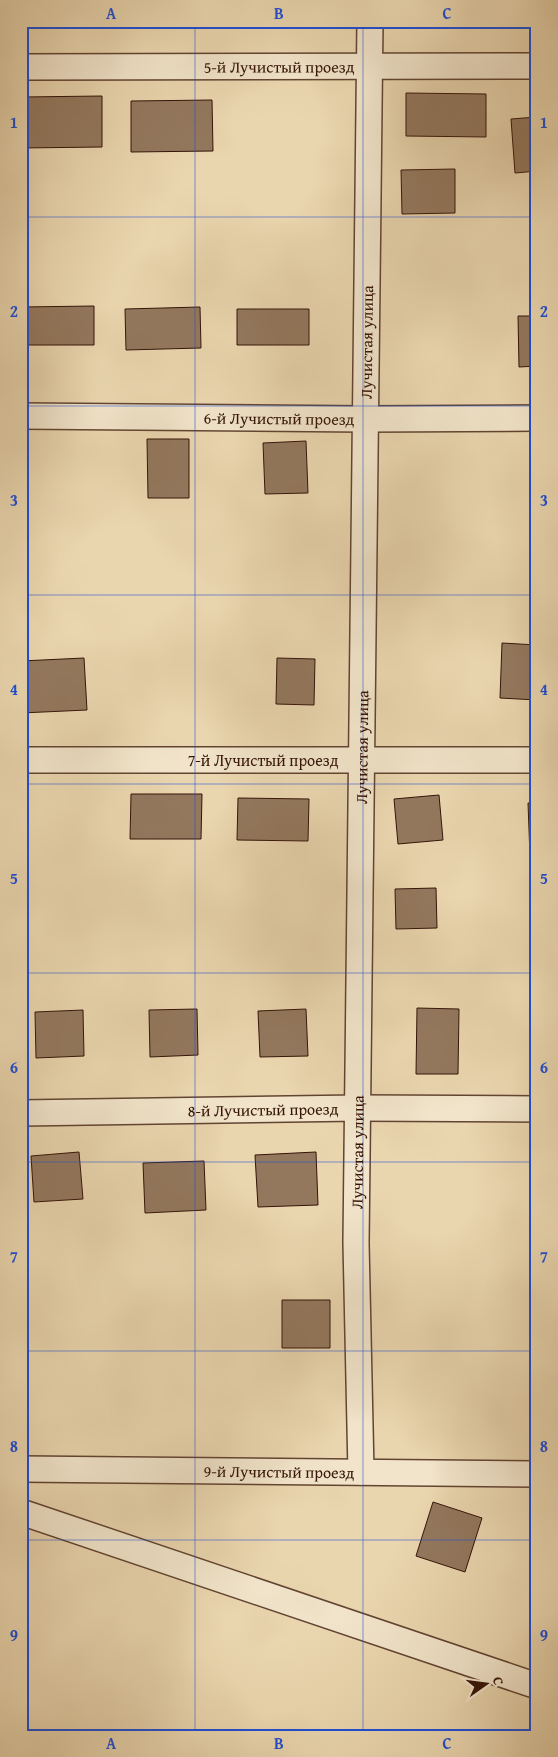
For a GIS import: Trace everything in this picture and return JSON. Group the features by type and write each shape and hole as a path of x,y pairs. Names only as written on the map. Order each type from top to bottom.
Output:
{"street":[{"name":"Лучистая улица","path":"361,1472 356,1243 370,21"},
{"name":"5-й Лучистый проезд","path":"21,67 537,66"},
{"name":"6-й Лучистый проезд","path":"21,416 537,418"},
{"name":"7-й Лучистый проезд","path":"21,760 537,760"},
{"name":"8-й Лучистый проезд","path":"21,1113 358,1108 537,1109"},
{"name":"9-й Лучистый проезд","path":"21,1469 537,1474"},
{"path":"21,1512 537,1686"}],"building":[{"path":"406,93 486,94 486,137 406,136"},
{"path":"102,96 102,147 21,148 21,97"},
{"path":"212,100 213,151 131,152 131,101"},
{"path":"537,117 537,171 515,173 511,119"},
{"path":"455,169 455,213 402,214 401,170"},
{"path":"94,306 94,345 21,345 21,307"},
{"path":"200,307 201,348 126,350 125,309"},
{"path":"237,309 309,309 309,345 237,345"},
{"path":"518,316 537,316 537,366 519,367"},
{"path":"147,439 189,439 189,498 148,498"},
{"path":"306,441 308,493 265,494 263,443"},
{"path":"536,449 537,505 535,505"},
{"path":"502,643 537,645 537,700 500,698"},
{"path":"84,658 87,710 21,713 21,661"},
{"path":"277,658 315,659 314,705 276,704"},
{"path":"131,794 202,794 201,839 130,839"},
{"path":"439,795 443,840 398,844 394,799"},
{"path":"238,798 309,799 308,841 237,840"},
{"path":"528,803 537,803 537,857 530,857"},
{"path":"436,888 437,928 396,929 395,889"},
{"path":"417,1008 459,1009 458,1074 416,1074"},
{"path":"197,1009 198,1055 150,1057 149,1010"},
{"path":"306,1009 308,1056 260,1057 258,1011"},
{"path":"83,1010 84,1056 36,1058 35,1012"},
{"path":"79,1152 83,1199 34,1202 31,1156"},
{"path":"316,1152 318,1205 258,1207 255,1155"},
{"path":"204,1161 206,1210 145,1213 143,1163"},
{"path":"282,1300 330,1300 330,1348 282,1348"},
{"path":"433,1502 482,1518 465,1572 416,1556"}]}
